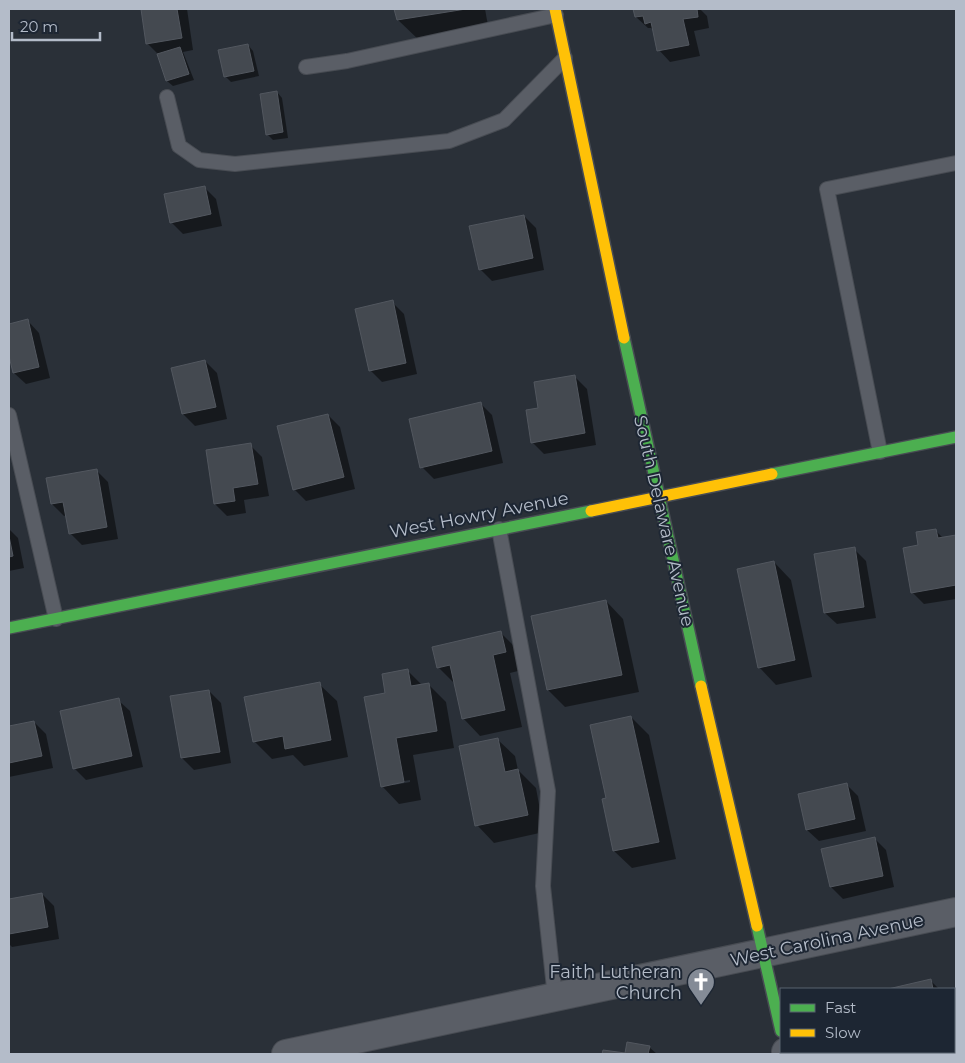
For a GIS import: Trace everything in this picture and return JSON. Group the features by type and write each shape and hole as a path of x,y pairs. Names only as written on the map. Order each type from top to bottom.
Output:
{"street":[{"name":"South Delaware Avenue","path":"555,12 658,497 780,1027"},
{"name":"West Howry Avenue","path":"9,628 956,437"},
{"name":"West Carolina Avenue","path":"286,1054 956,912"}],"lane":[{"path":"306,67 347,61 555,12"},
{"path":"167,97 179,146 199,160 235,164 449,141 504,120 565,58"},
{"path":"880,452 827,189 956,163"},
{"path":"9,415 56,619"},
{"path":"499,529 548,790 543,886 555,997"}],"building":[{"path":"141,9 177,9 182,38 146,44"},
{"path":"394,9 466,9 397,20"},
{"path":"633,9 697,9 698,17 683,19 689,45 657,51 651,22 645,24 643,16 635,17"},
{"path":"248,44 254,71 224,77 218,50"},
{"path":"180,47 189,74 166,81 157,54"},
{"path":"277,91 283,132 266,135 260,94"},
{"path":"205,186 211,214 170,223 164,194"},
{"path":"524,215 533,258 479,270 469,226"},
{"path":"393,300 406,363 369,371 355,309"},
{"path":"28,319 39,367 13,373 9,356 9,324"},
{"path":"205,360 216,407 182,414 171,368"},
{"path":"575,375 585,433 531,443 526,410 538,408 534,382"},
{"path":"481,402 492,451 420,468 409,419"},
{"path":"328,414 344,477 293,490 277,426"},
{"path":"251,443 258,484 233,488 235,501 214,504 206,450"},
{"path":"97,469 107,527 69,534 63,502 51,504 46,478"},
{"path":"936,529 938,538 956,535 956,585 911,593 903,548 918,545 916,532"},
{"path":"9,536 13,556 9,557"},
{"path":"855,547 864,607 824,613 814,554"},
{"path":"774,561 795,660 758,668 737,569"},
{"path":"606,600 622,675 547,690 531,616"},
{"path":"501,631 506,652 493,655 505,710 462,719 450,665 437,668 432,647"},
{"path":"408,669 411,686 429,683 437,731 396,738 404,782 381,787 364,697 385,693 382,674"},
{"path":"320,682 331,740 285,749 283,736 253,742 244,697"},
{"path":"209,690 220,752 181,758 170,696"},
{"path":"119,698 132,756 73,769 60,711"},
{"path":"631,716 659,842 613,851 602,799 606,798 590,725"},
{"path":"34,721 42,756 9,763 9,726"},
{"path":"498,738 505,772 518,769 528,815 475,826 459,746"},
{"path":"847,783 855,819 806,830 798,794"},
{"path":"875,837 883,876 830,887 821,849"},
{"path":"42,893 48,927 9,934 9,899"},
{"path":"931,979 933,988 892,988"},
{"path":"627,1042 650,1046 648,1054 602,1054 603,1050 625,1053"}],"traffic: fast":[{"path":"624,338 701,686"},
{"path":"772,474 956,437"},
{"path":"9,628 591,511"},
{"path":"757,926 780,1027"}],"traffic: slow":[{"path":"555,9 624,338"},
{"path":"591,511 772,474"},
{"path":"701,686 757,926"}],"place":[{"name":"Faith Lutheran Church","path":"701,1006"}]}
